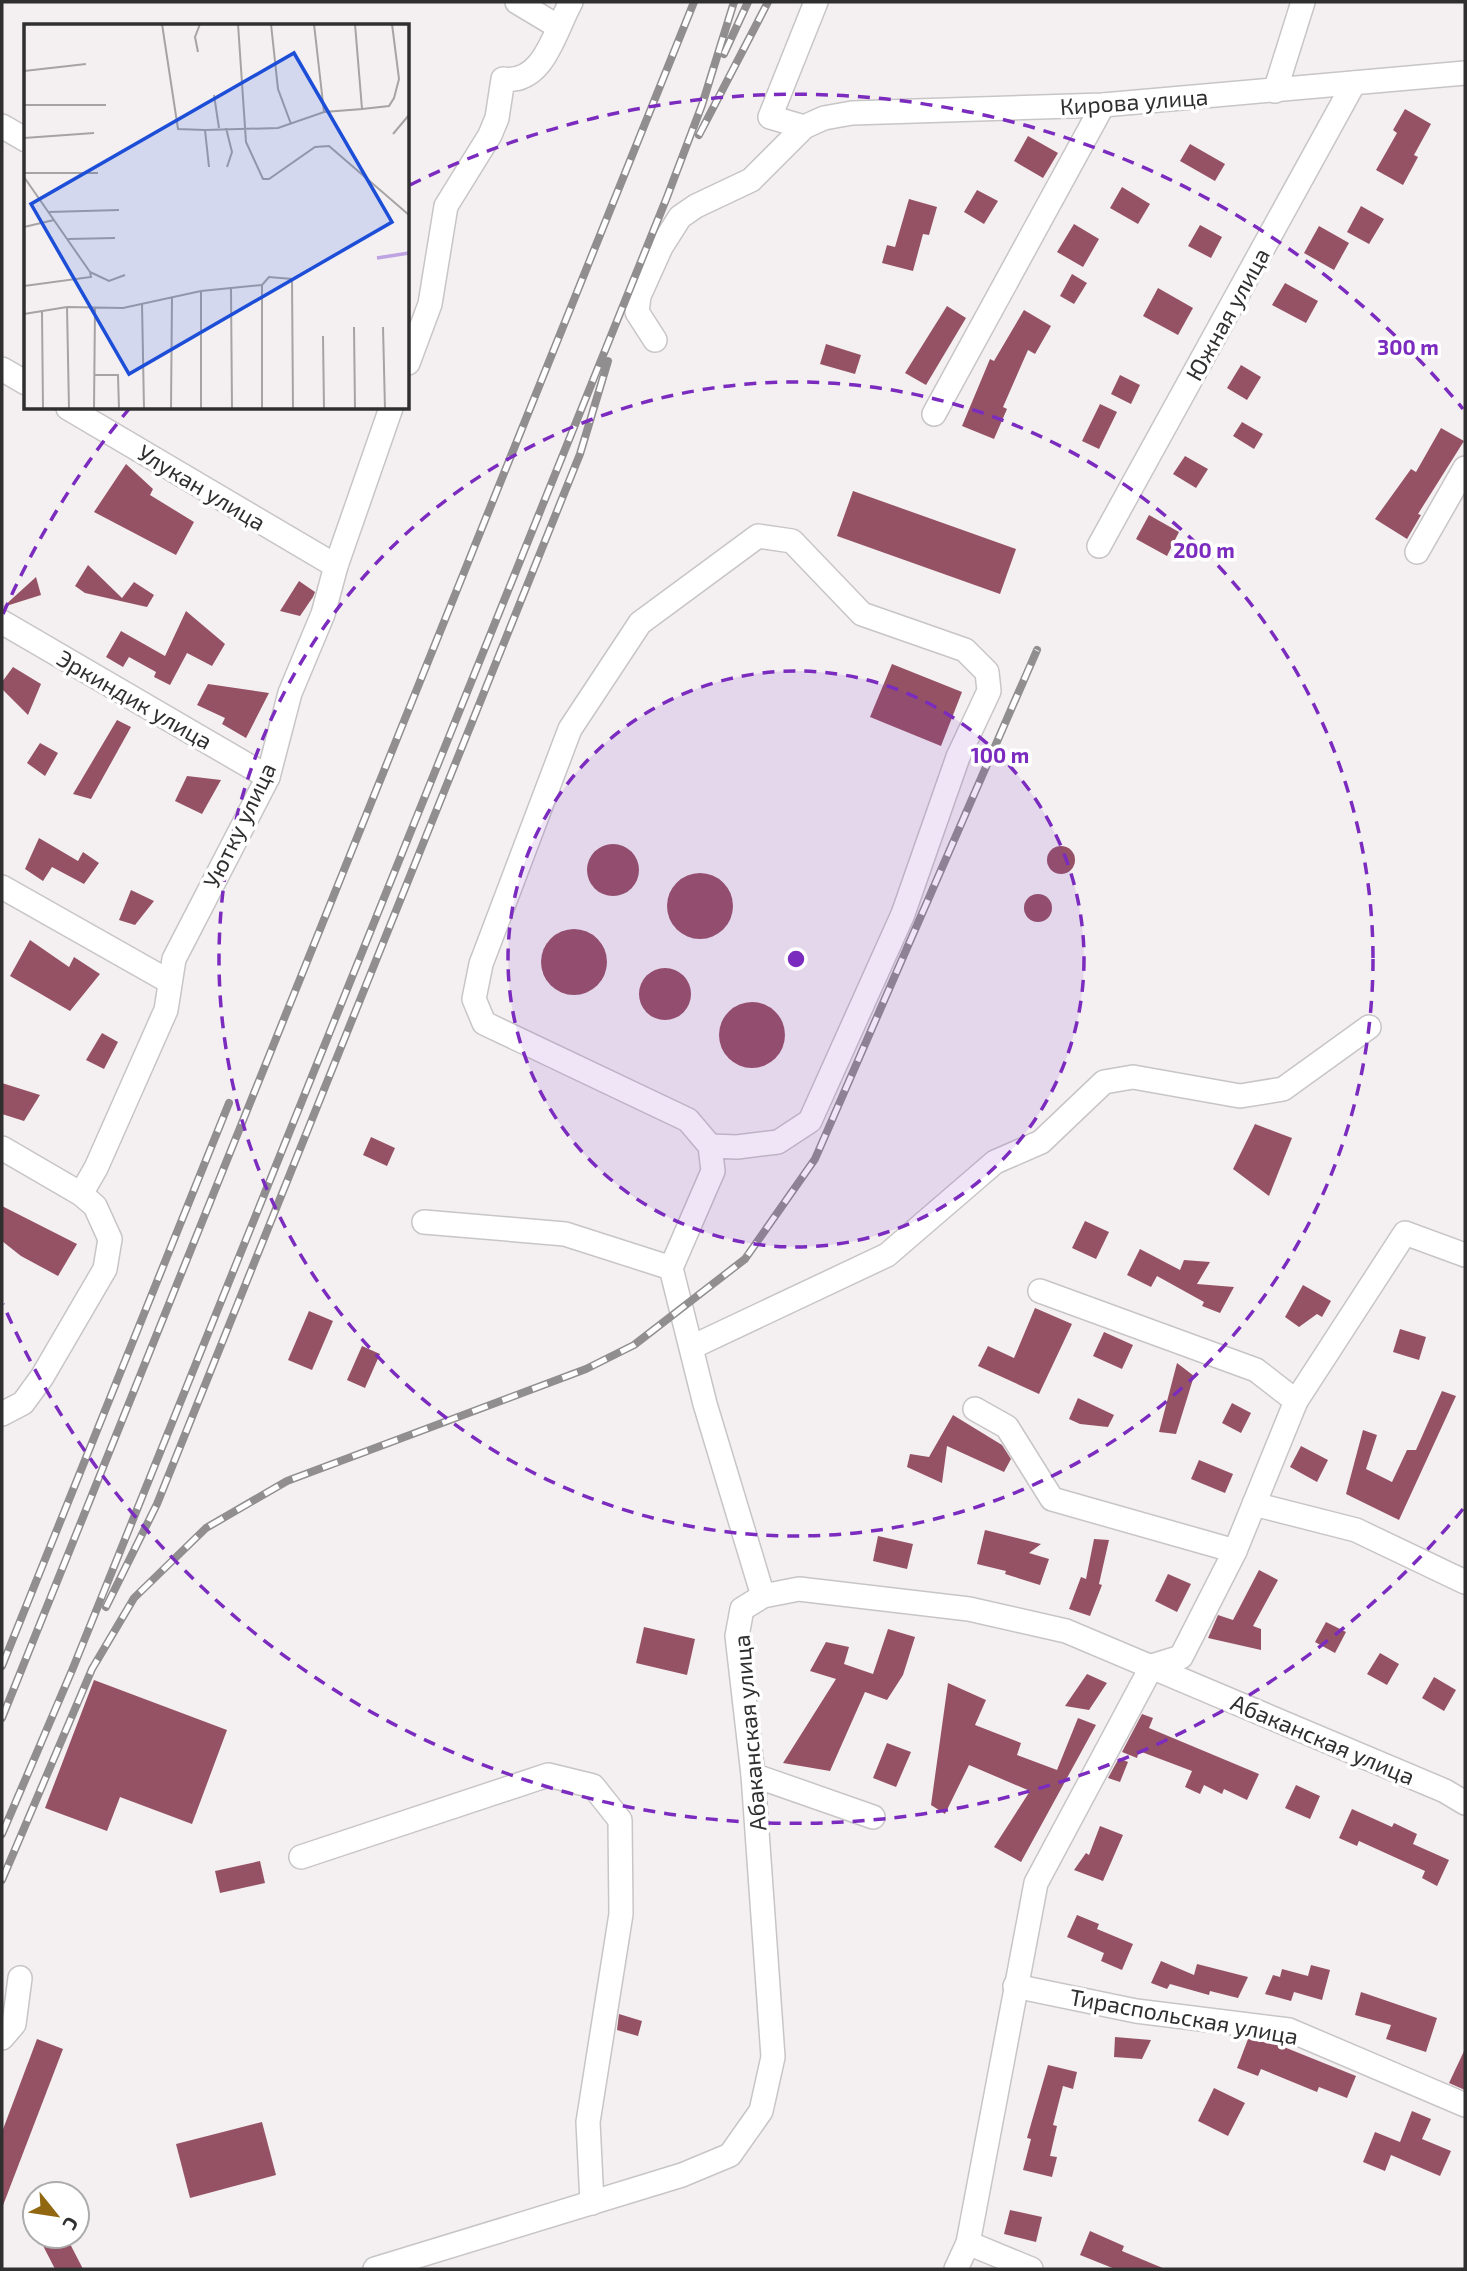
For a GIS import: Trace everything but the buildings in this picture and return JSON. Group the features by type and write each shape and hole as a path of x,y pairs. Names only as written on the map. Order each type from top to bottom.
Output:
{"street":[{"path":"517,2 557,26"},
{"path":"410,354 430,304 446,206 497,118 503,79 513,80 531,74 538,67 571,2"},
{"path":"655,340 637,312 639,296 680,217 696,206 751,180 804,127 770,117 816,2"},
{"path":"1275,91 1303,2"},
{"name":"Кирова улица","path":"804,127 824,118 852,113 1103,105 1465,73"},
{"name":"Южная улица","path":"1099,546 1354,83"},
{"path":"934,414 1103,105"},
{"path":"2,127 24,139"},
{"path":"2,369 24,382"},
{"name":"Улукан улица","path":"71,410 336,566"},
{"name":"Уютку улица","path":"81,1194 96,1168 166,1010 174,959 268,777 290,693 323,614 336,566 390,410"},
{"path":"1417,552 1465,468"},
{"path":"710,1146 737,1147 778,1142 810,1121 903,914 958,757 989,691 987,672 965,650 862,614 792,541 758,536 640,622 570,729 481,964 474,999 484,1023 688,1119 710,1146 713,1171 671,1268 705,1404 763,1596"},
{"name":"Эркиндик улица","path":"2,622 268,777"},
{"path":"2,887 170,982"},
{"path":"692,1347 887,1255 995,1162 1041,1142 1104,1082 1133,1077 1240,1096 1283,1089 1369,1027"},
{"path":"2,1148 81,1194 95,1206 110,1239 105,1269 42,1377 23,1403 2,1414"},
{"path":"424,1222 565,1234 671,1268"},
{"path":"956,2269 968,2243 1036,1883 1152,1665 1181,1657 1235,1551 1296,1401 1405,1233 1465,1255"},
{"path":"1041,1292 1256,1370 1296,1401"},
{"path":"975,1409 1007,1427 1052,1499 1235,1551"},
{"path":"1254,1504 1356,1530 1465,1581"},
{"name":"Абаканская улица","path":"375,2269 425,2262 592,2203 682,2175 730,2155 761,2111 773,2057 753,1775 737,1636 742,1609 763,1596 799,1589 969,1609 1066,1631 1152,1665 1445,1791 1465,1803"},
{"path":"301,1857 548,1775 593,1786 620,1820 621,1914 588,2122 592,2203"},
{"path":"753,1775 873,1817"},
{"path":"2,2038 14,2024 20,1978"},
{"name":"Тираспольская улица","path":"1015,1986 1136,2011 1289,2030 1465,2105"},
{"path":"968,2243 1031,2269"}],"railway":[{"path":"2,1718 694,2"},
{"path":"2,1834 73,1668 667,197 702,105 734,2"},
{"path":"724,54 748,2"},
{"path":"699,135 768,2"},
{"path":"106,1607 157,1504 580,454 608,361"},
{"path":"2,1880 92,1669 134,1598 206,1528 287,1481 586,1369 634,1345 745,1259 815,1159 1037,650"},
{"path":"2,1666 229,1103"}]}
